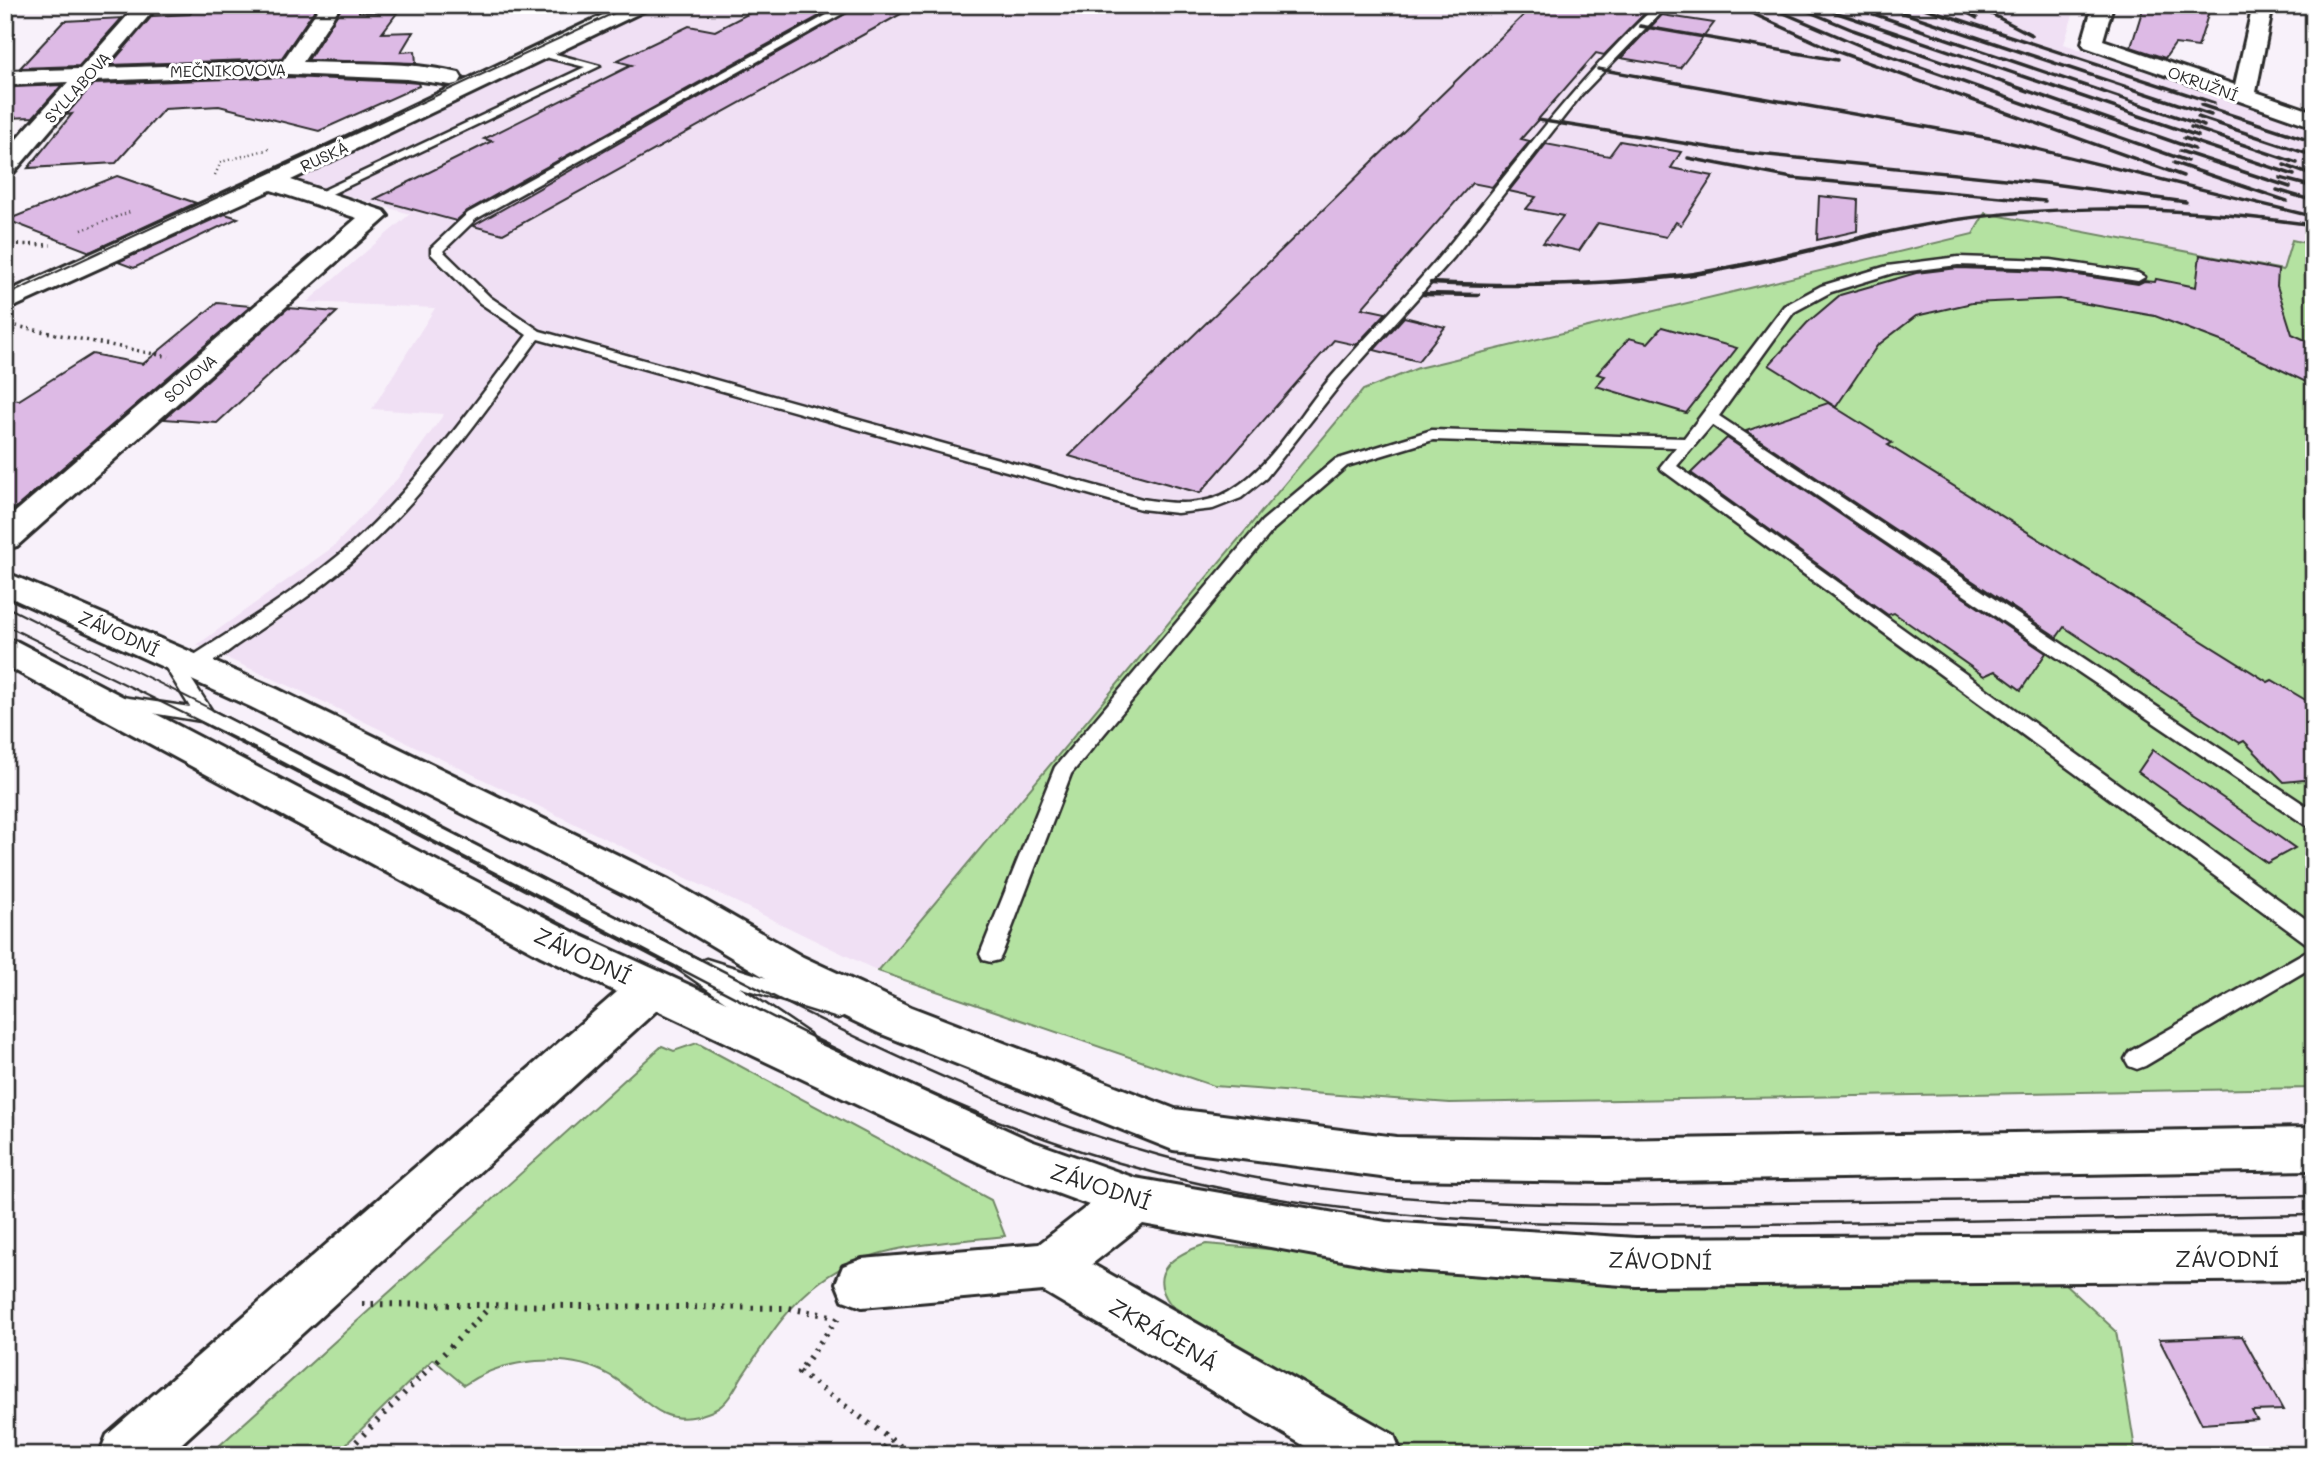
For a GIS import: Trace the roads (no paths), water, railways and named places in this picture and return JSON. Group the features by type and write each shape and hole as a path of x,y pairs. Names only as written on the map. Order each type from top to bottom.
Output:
{"street":[{"name":"SYLLABOVA","path":"5,167 148,5"},
{"path":"288,68 331,5"},
{"name":"RUSKÁ","path":"57,247 224,181 609,5"},
{"name":"RUSKÁ","path":"5,303 641,5"},
{"name":"OKRUŽNÍ","path":"2103,5 2092,43 2314,120"},
{"path":"2244,97 2263,5"},
{"name":"MEČNIKOVOVA","path":"5,78 288,68 407,72 451,78"},
{"path":"268,181 315,197"},
{"name":"SOVOVA","path":"5,539 375,216 315,197"},
{"name":"ZÁVODNÍ","path":"5,582 264,698 667,897 788,969 934,1036 1173,1129 1396,1158 1607,1161 2314,1149"},
{"name":"ZÁVODNÍ","path":"5,650 556,944 667,974 875,1091 1014,1156 1135,1200 1386,1245 1636,1262 2314,1257"},
{"path":"127,1455 667,974"},
{"path":"851,1305 1049,1267 1135,1200"},
{"name":"ZKRÁCENÁ","path":"1049,1267 1374,1455"}],"lane":[{"path":"853,5 471,216 436,251 485,300 535,334 1141,504 1177,508 1221,502 1249,485 1270,464 1322,397 1447,256 1598,69 1663,5"},
{"path":"315,197 595,66 541,53"},
{"path":"2138,277 2051,264 1958,261 1892,269 1826,289 1789,309 1710,417 1668,467 2314,937"},
{"path":"205,715 180,660 272,613 357,547 435,467 535,334"},
{"path":"1710,417 2314,821"},
{"path":"991,954 1062,772 1268,525 1342,463 1432,435 1688,443"},
{"path":"95,699 205,715 667,974 744,981 934,1036"},
{"path":"2137,1059 2314,955"}],"tram line":[{"path":"5,296 631,5"},
{"path":"5,606 337,772 665,941"},
{"path":"5,625 256,749 627,941"},
{"path":"623,939 816,1039 948,1100 1015,1127 1083,1152 1152,1172 1234,1191 1317,1205 1485,1220 1654,1224 2314,1215"},
{"path":"661,939 874,1045 1019,1108 1169,1158 1246,1176 1311,1187 1443,1200 1576,1204 2314,1196"}],"railway":[{"path":"1734,5 1833,50 2183,176"},
{"path":"1765,5 1861,46 2187,161"},
{"path":"1793,5 1853,30 2194,149"},
{"path":"1847,5 2204,126"},
{"path":"1880,5 2211,115"},
{"path":"1915,5 2214,103"},
{"path":"1953,5 1977,18"},
{"path":"1974,5 2032,35"},
{"path":"1817,6 2198,136"},
{"path":"1640,26 1837,60"},
{"path":"1598,69 1995,139 2307,215"},
{"path":"2201,105 2314,142"},
{"path":"2198,117 2314,156"},
{"path":"1538,120 1739,152 2045,183 2186,202"},
{"path":"2191,127 2297,163"},
{"path":"2184,138 2294,175"},
{"path":"2180,151 2290,187"},
{"path":"1688,158 1792,178 2045,201"},
{"path":"2174,163 2287,201"},
{"path":"2284,165 2314,176"},
{"path":"2280,178 2314,187"},
{"path":"2277,190 2314,201"},
{"path":"1870,236 1982,216 2091,209 2201,213 2314,225"},
{"path":"1431,283 1562,284 1661,278 1740,266 1877,234"},
{"path":"1423,294 1478,295"}]}
